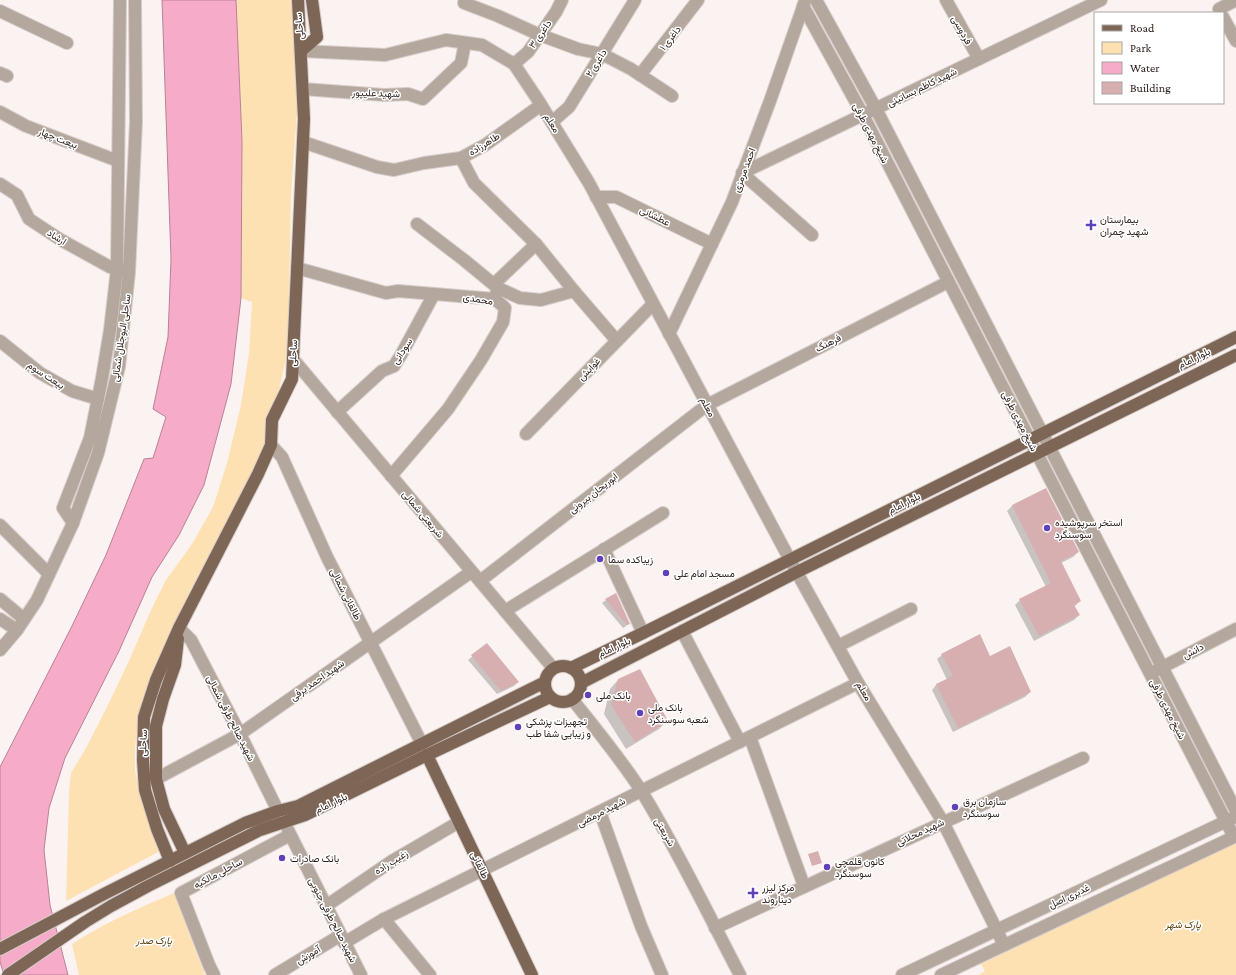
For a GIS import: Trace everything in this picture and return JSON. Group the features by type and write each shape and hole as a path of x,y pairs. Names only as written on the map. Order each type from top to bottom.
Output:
{"main road":[{"name":"ساحلی","path":"170,861 156,829 146,790 143,760 144,717 156,680 179,628 258,474 271,445 272,420 292,379 304,120 298,0"},
{"name":"ساحلی","path":"301,51 317,37 312,0"},
{"name":"بلوار امام","path":"571,668 1236,337"},
{"name":"بلوار امام","path":"581,683 797,572 1236,355"},
{"name":"ساحلی","path":"179,628 175,665 163,699 156,726 156,779 164,809 185,853"},
{"path":"562,666 571,668 578,674 581,683 578,692 572,699 561,702 550,698 544,682 546,677 553,668 562,666"},
{"name":"بلوار امام","path":"0,949 245,823 278,811 298,806 544,682"},
{"name":"بلوار امام","path":"8,975 111,906 234,843 260,830 305,815 427,755 550,698"},
{"name":"طالقانی","path":"427,755 532,975"}],"street":[{"name":"ساحلی البوجلال شمالی","path":"73,523 63,508 90,438 110,330 117,269 120,0"},
{"name":"ساحلی البوجلال شمالی","path":"0,650 17,630 36,600 73,523 98,453 119,367 130,272 136,122 135,0"},
{"name":"داغری ۳","path":"514,64 528,52 556,12 562,0"},
{"name":"داغری ۲","path":"552,122 569,107 634,0"},
{"name":"داغری ۱","path":"640,75 698,0"},
{"name":"شیخ مهدی طرفی","path":"816,0 876,109 1236,811"},
{"name":"فردوسی","path":"946,0 979,59"},
{"name":"شهید کاظم بساتینی","path":"742,173 1101,0"},
{"path":"1219,10 1236,0"},
{"path":"464,3 498,16 540,35 578,49 602,54 631,69 672,96"},
{"name":"شیخ مهدی طرفی","path":"804,3 1150,674 1231,819 1235,836"},
{"name":"احمد مرمزی","path":"669,334 732,202 804,3"},
{"path":"0,11 67,43"},
{"path":"1224,19 1236,41"},
{"name":"معلم","path":"301,51 385,55 446,40 482,45 514,64 552,122 596,197 790,560 858,683 943,822 995,931 1004,945"},
{"name":"شهید علیپور","path":"302,89 384,95 408,94 423,99 461,63 465,43"},
{"name":"طاهرزاده","path":"541,105 485,145 461,158 474,183 536,244 574,291 617,340"},
{"name":"بیعت چهار","path":"0,112 26,126 118,161"},
{"path":"303,142 377,167 394,170 424,163 461,158"},
{"path":"742,173 812,235"},
{"name":"ارشاد","path":"0,184 17,195 29,218 60,240 110,267 130,272"},
{"name":"عطشانی","path":"596,197 616,197 712,244"},
{"path":"416,224 496,290 520,298 541,300 574,291"},
{"path":"496,290 536,244"},
{"name":"محمدی","path":"296,268 386,293 398,291 434,294 496,290 504,308 503,322 481,360 448,409 391,476"},
{"name":"فرهنگ","path":"707,405 948,282"},
{"name":"سودانی","path":"337,412 382,371 394,366 434,294"},
{"name":"غوابش","path":"526,434 653,304"},
{"name":"بیعت سوم","path":"0,341 40,373 72,391 98,399"},
{"name":"شریعتی شمالی","path":"293,359 553,668"},
{"name":"ابوریحان بیرونی","path":"480,581 707,405"},
{"name":"طالقانی شمالی","path":"271,445 282,457 327,557 422,744"},
{"path":"505,611 663,513"},
{"path":"0,526 49,574"},
{"path":"604,549 643,633"},
{"name":"شهید احمد یرفی","path":"156,779 240,734 471,572"},
{"path":"0,600 24,619"},
{"path":"1116,606 1128,600"},
{"path":"838,646 911,609"},
{"path":"0,619 17,630"},
{"name":"شهید صالح طرفی شمالی","path":"179,628 191,640 278,811"},
{"name":"دانش","path":"1150,674 1236,629"},
{"path":"682,631 745,740 804,886"},
{"name":"شهید مرمضی","path":"342,939 858,683"},
{"name":"شریعتی","path":"572,699 602,737 641,791 675,850 740,975"},
{"name":"شهید محلاتی","path":"716,928 1083,758"},
{"path":"600,812 641,926 662,975"},
{"name":"غدیری اصل","path":"902,975 1231,819"},
{"name":"شهید صالح طرفی جنوبی","path":"284,822 361,975"},
{"name":"زغیب زاده","path":"326,906 392,861 459,822"},
{"name":"ساحلی مالکیه","path":"214,975 181,892 290,835"},
{"name":"غدیری اصل","path":"941,975 1235,836"},
{"path":"384,919 430,975"},
{"name":"آموزش","path":"275,975 342,939"}],"green space":[{"path":"236,0 292,0 297,111 291,196 289,298 291,326 287,354 278,395 269,413 265,426 264,447 258,464 244,486 228,522 165,646 146,689 139,718 135,747 135,771 160,851 66,901 69,793 71,773 86,748 108,705 166,580 192,544 213,507 227,463 241,405 249,353 252,302 241,298 242,141"},
{"name":"پارک شهر","path":"1236,844 1236,975 978,975 985,971 981,964 1229,845"},
{"name":"پارک صدر","path":"174,893 205,975 79,975 72,944 84,936 135,910"}],"water":[{"path":"162,0 236,0 242,141 241,298 231,384 204,485 179,535 152,577 119,651 65,758 49,808 44,850 50,905 68,975 4,975 0,962 0,767 72,626 106,555 144,459 153,458 166,417 153,409 168,337 171,259"}],"building":[{"path":"1046,488 1079,552 1061,561 1081,601 1074,605 1080,615 1039,636 1019,599 1051,583 1012,505"},
{"path":"616,593 630,624 627,625 605,599"},
{"path":"980,634 990,656 1010,646 1031,692 958,728 936,684 953,676 941,654"},
{"path":"487,643 519,682 501,691 471,655"},
{"name":"بانک ملی شعبه سوسنگرد","path":"640,669 668,721 635,742 611,705 618,679"},
{"path":"818,851 822,863 812,866 808,854"}],"place":[{"name":"بیمارستان شهید چمران","path":"1091,225"},
{"name":"استخر سرپوشیده سوسنگرد","path":"1047,528"},
{"name":"زیباکده سما","path":"600,559"},
{"name":"مسجد امام علی","path":"666,573"},
{"name":"بانک ملی","path":"588,695"},
{"name":"بانک ملی شعبه سوسنگرد","path":"640,713"},
{"name":"تجهیزات پزشکی و زیبایی شفا طب","path":"518,727"},
{"name":"سازمان برق سوسنگرد","path":"955,807"},
{"name":"بانک صادرات","path":"282,858"},
{"name":"کانون قلمچی سوسنگرد","path":"827,867"},
{"name":"مرکز لیزر دیناروند","path":"753,893"}]}
